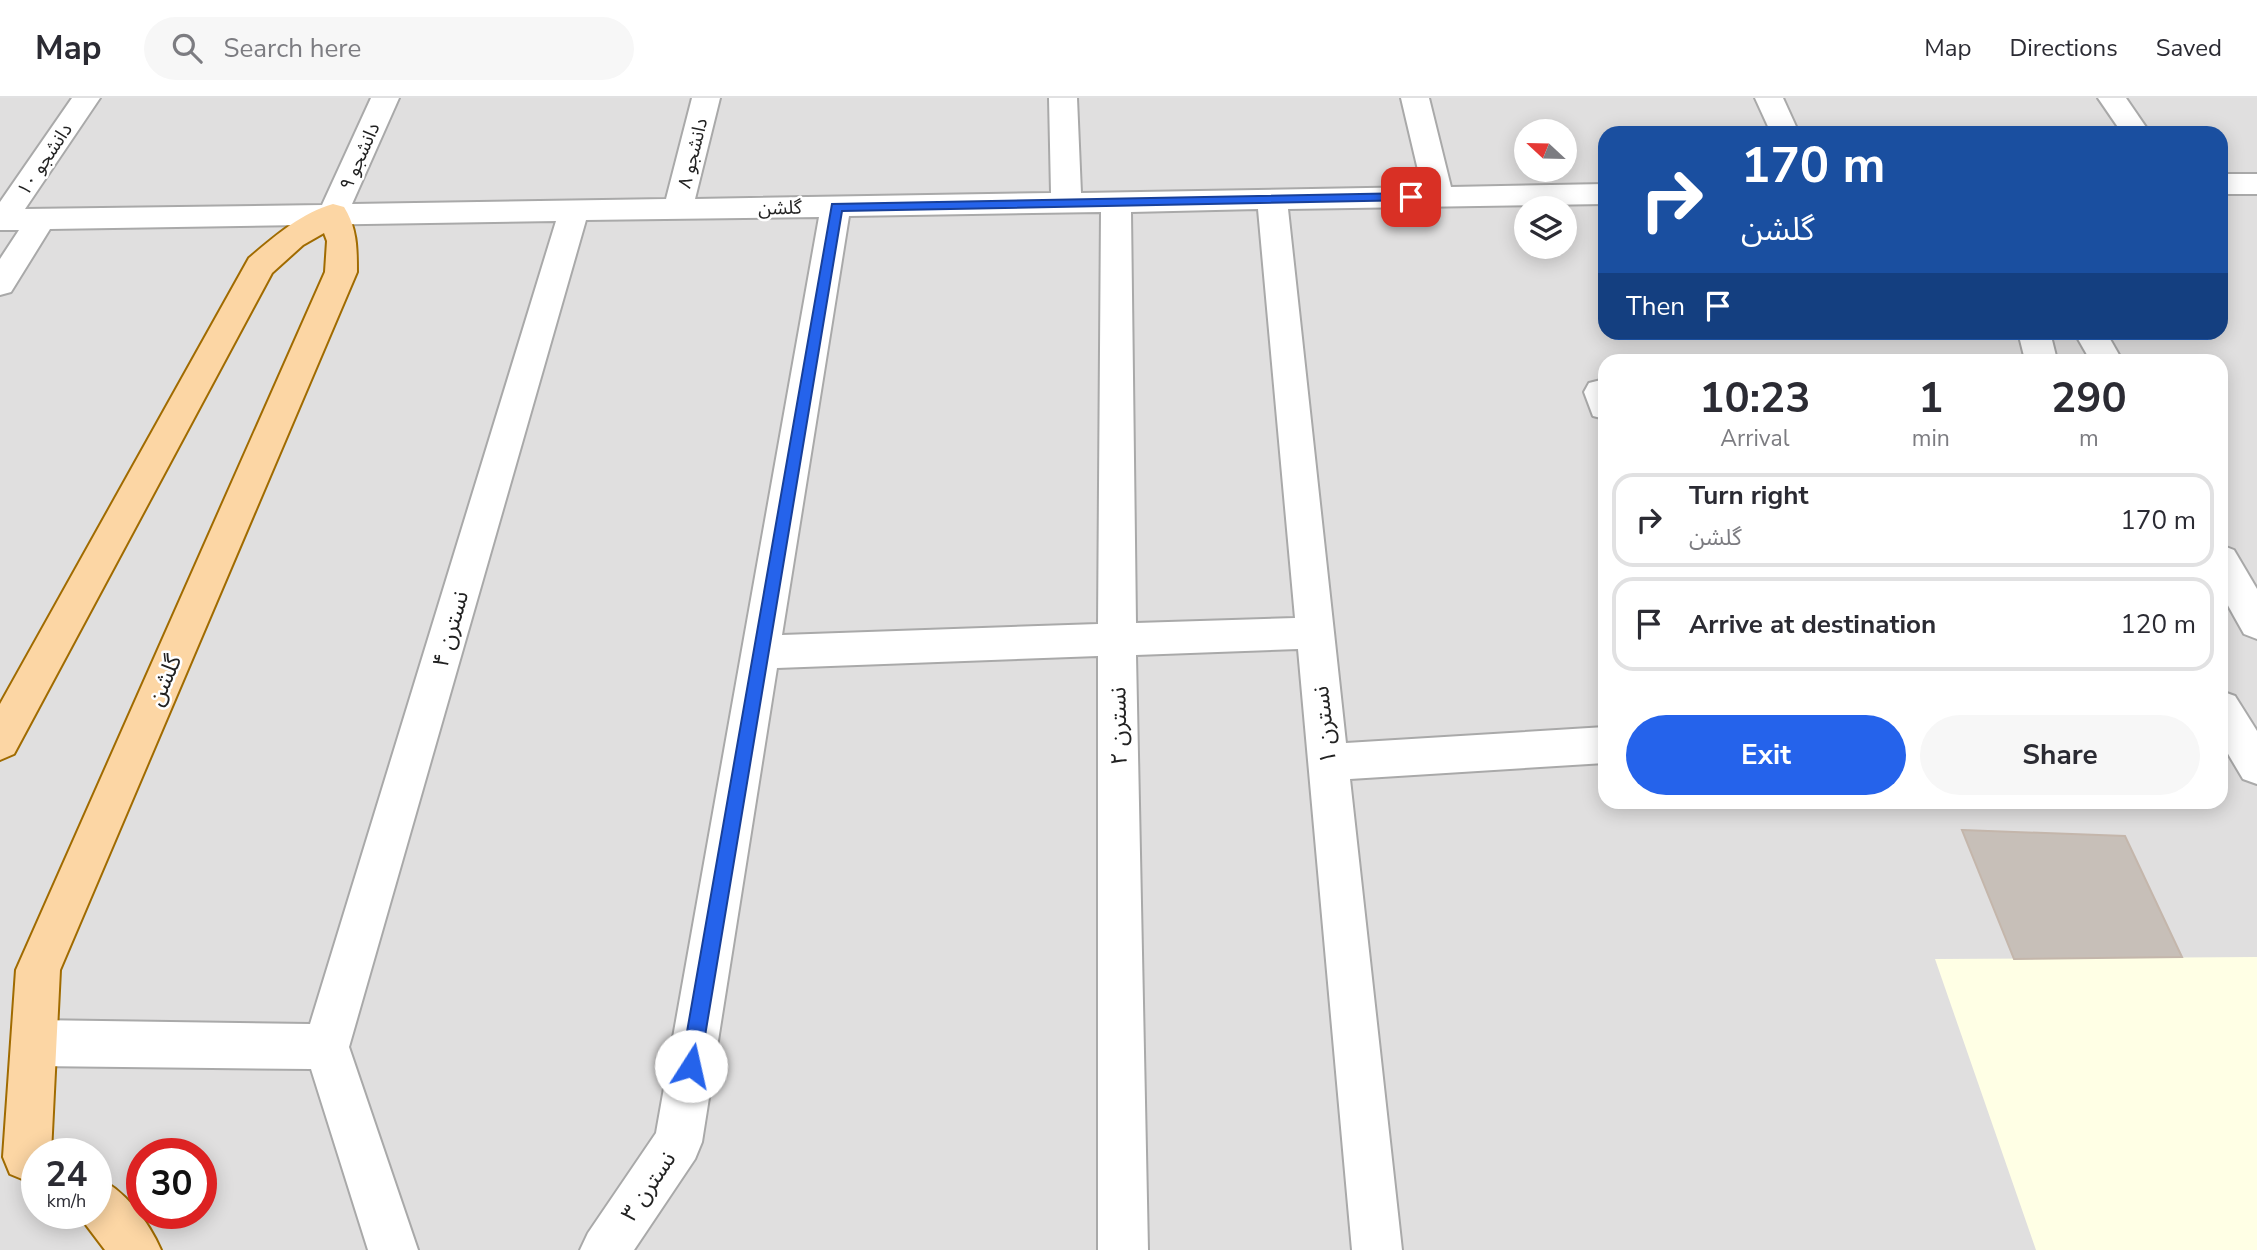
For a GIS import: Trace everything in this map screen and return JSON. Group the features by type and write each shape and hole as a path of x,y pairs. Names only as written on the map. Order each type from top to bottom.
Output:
{"main road":[{"path":"0,742 261,266 292,239 333,214"},
{"name":"گلشن","path":"23,1138 34,1043 38,970 341,272 342,241 333,214"},
{"path":"112,1221 136,1250"}],"street":[{"name":"دانشجو ۱۰","path":"1,220 86,98"},
{"name":"دانشجو ۹","path":"333,214 385,98"},
{"name":"دانشجو ۸","path":"678,209 706,98"},
{"path":"1063,98 1066,202"},
{"path":"1415,98 1439,197"},
{"path":"1769,98 1782,126"},
{"path":"2112,98 2131,126"},
{"path":"2228,184 2257,184"},
{"name":"گلشن","path":"1,220 1598,194"},
{"name":"نسترن ۱","path":"1272,199 1377,1250"},
{"name":"نسترن ۲","path":"1116,202 1123,1250"},
{"name":"نسترن ۳","path":"605,1250 678,1142 836,206"},
{"name":"نسترن ۴","path":"326,1047 574,210"},
{"path":"0,284 41,219"},
{"path":"2228,572 2257,623"},
{"path":"761,652 1315,633"},
{"path":"2228,726 2257,766"},
{"path":"1328,762 1598,745"},
{"path":"34,1043 326,1047 393,1250"}],"shaded area":[{"path":"0,98 2257,98 2257,1250 0,1250"},
{"path":"2257,957 2257,1250 2036,1250 1935,959"}],"building":[{"path":"1962,830 2125,836 2182,957 2014,959"}],"route":[{"path":"691,1066 836,206 1411,197"}]}
